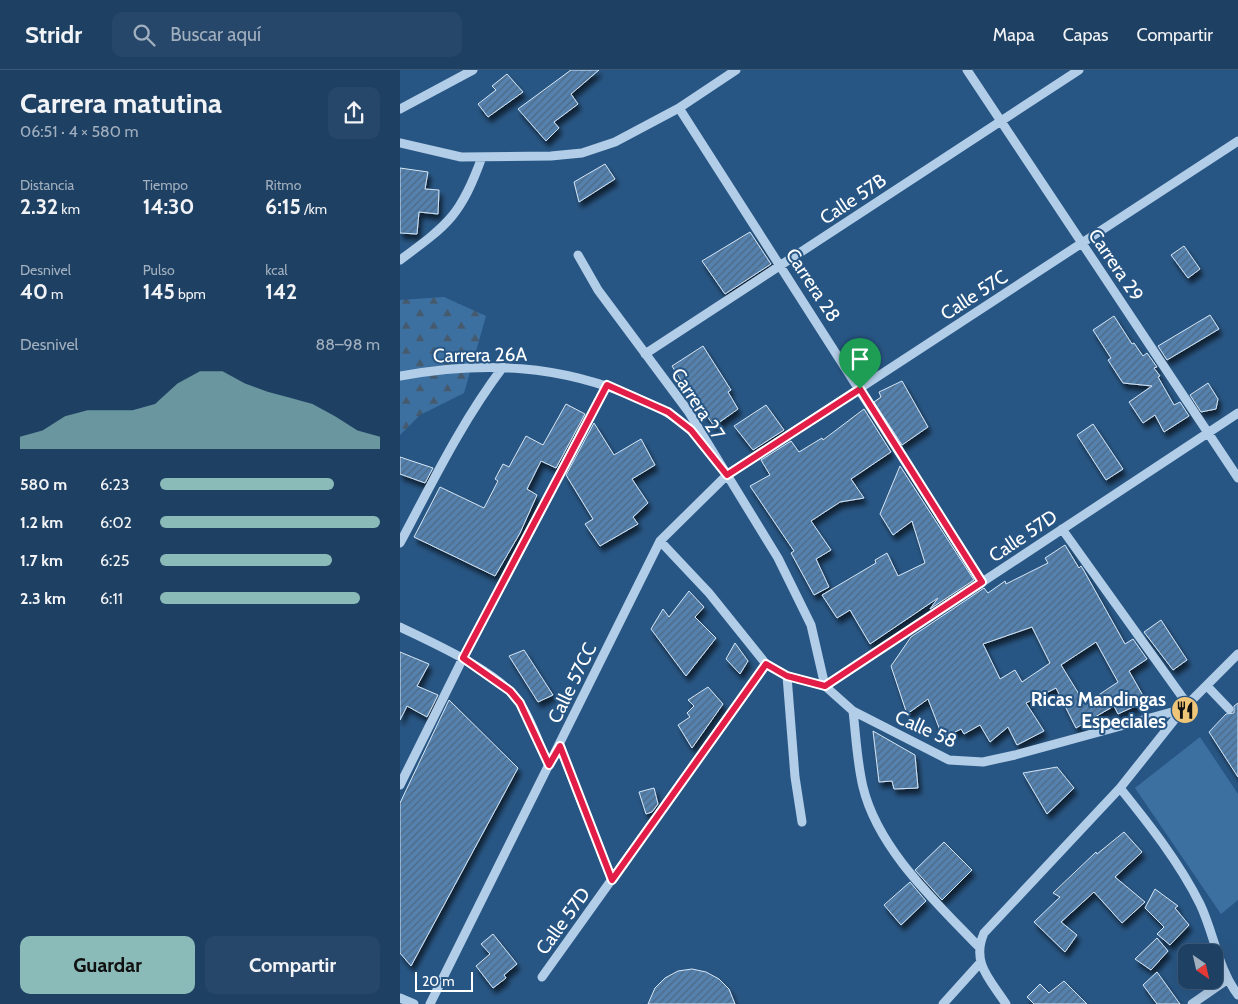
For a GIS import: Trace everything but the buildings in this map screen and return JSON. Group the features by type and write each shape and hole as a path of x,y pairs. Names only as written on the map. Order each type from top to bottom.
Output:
{"street":[{"path":"400,108 472,70"},
{"path":"400,143 461,157 551,156 582,153 615,142 679,108 736,70"},
{"name":"Carrera 29","path":"967,70 1238,478"},
{"name":"Calle 57B","path":"645,354 1079,70"},
{"name":"Carrera 28","path":"679,108 982,582"},
{"name":"Calle 57C","path":"727,475 1238,141"},
{"path":"400,260 452,219 470,192 482,157"},
{"name":"Carrera 27","path":"578,255 598,290 688,411 714,458 727,475 778,558 811,625 825,686"},
{"path":"400,543 459,434 487,388 503,367"},
{"name":"Carrera 26A","path":"400,376 442,368 503,367 564,374 607,385 668,412 691,430 714,458"},
{"path":"400,785 463,658 607,385"},
{"name":"Calle 57D","path":"825,686 1238,413"},
{"name":"Calle 57CC","path":"430,1004 560,746 660,541 727,475"},
{"path":"1006,1004 980,963 978,946 984,932 1120,788 1185,707 1062,529"},
{"path":"660,541 709,593 766,664 787,676 825,686"},
{"path":"400,627 463,658 510,691 520,703 549,765"},
{"name":"Calle 58","path":"825,686 853,711 948,760 983,762 1185,707 1208,687 1238,654"},
{"name":"Calle 57D","path":"542,977 766,664"},
{"path":"787,676 795,778 802,822"},
{"path":"1208,687 1229,709"},
{"path":"853,711 863,787 874,818 911,876 978,946"},
{"path":"560,746 612,880"},
{"path":"1120,788 1148,822 1199,903 1228,979 1237,992"},
{"path":"943,1004 980,963"},
{"path":"1192,1004 1228,979"},
{"path":"400,998 414,1004"}],"green space":[{"path":"444,297 486,316 464,393 420,415 400,435 400,300"},
{"path":"1200,737 1238,794 1238,900 1221,914 1135,788"}],"place":[{"name":"Ricas Mandingas Especiales","path":"1185,710"}],"route":[{"path":"607,385 668,412 691,430 727,475 860,389 982,582 825,686 787,676 766,664 612,880 560,746 549,765 520,703 510,691 463,658 607,385"}]}
